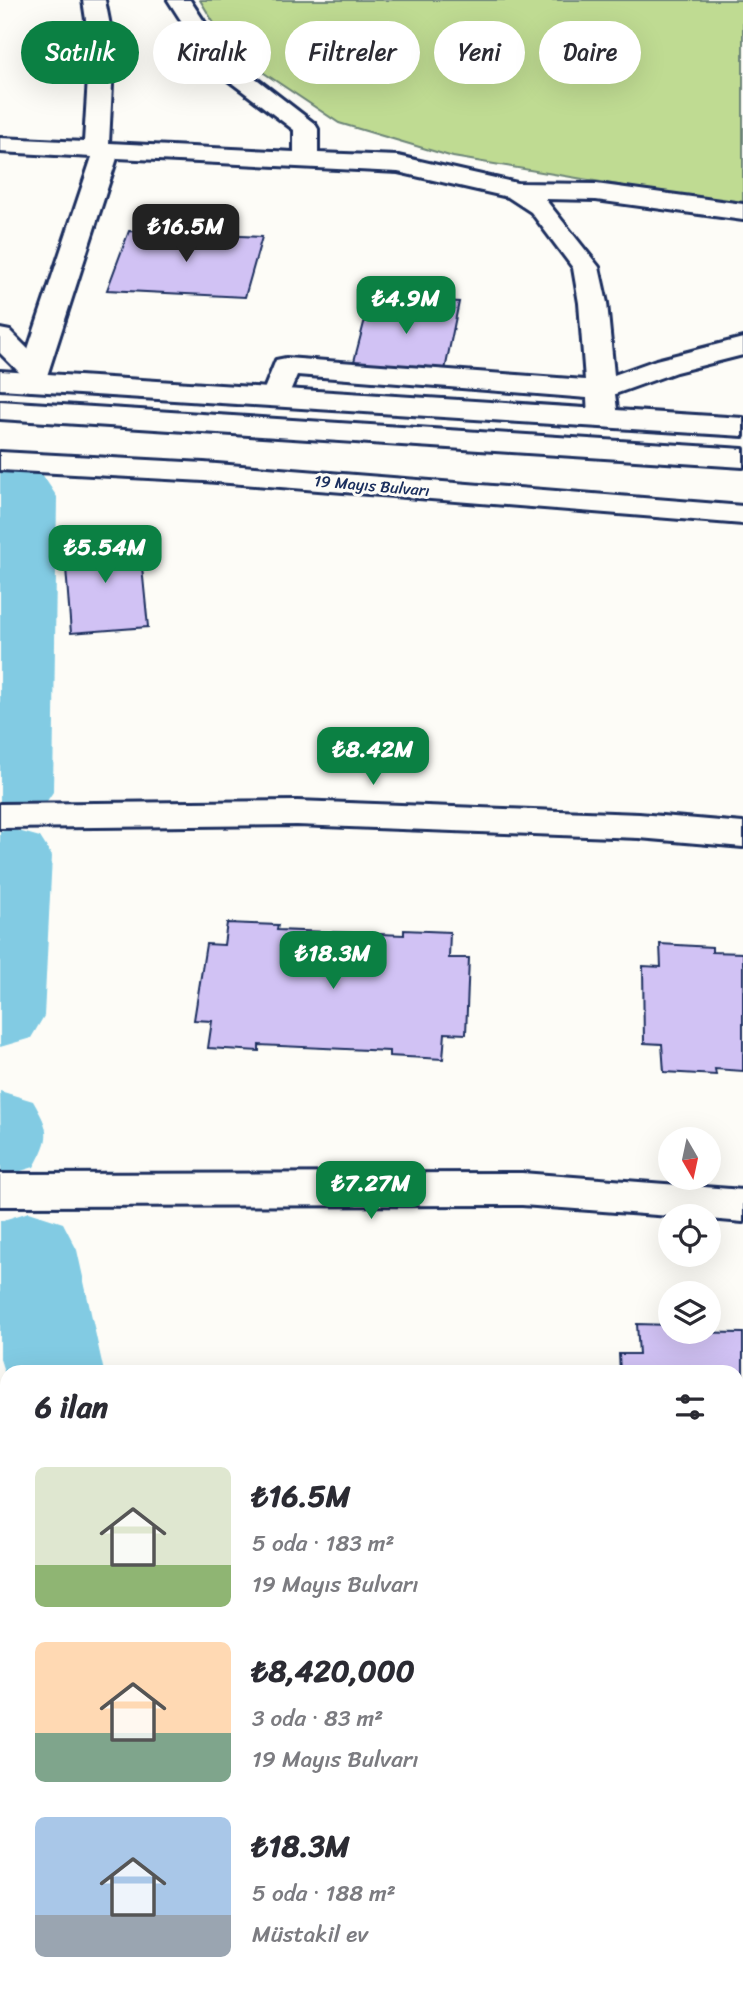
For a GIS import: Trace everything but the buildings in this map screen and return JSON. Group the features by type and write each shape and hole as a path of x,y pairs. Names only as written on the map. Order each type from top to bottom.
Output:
{"main road":[{"path":"33,377 101,149 102,46 94,0"},
{"path":"179,0 203,36 244,82 299,120 306,129 306,159"},
{"path":"0,145 398,164 517,191 596,192 743,212"},
{"path":"517,191 540,207 586,267 593,303 602,404"},
{"path":"0,337 33,377"},
{"path":"602,404 666,366 743,346"},
{"path":"0,380 33,377 275,397 602,404 743,427"},
{"path":"133,418 218,394"},
{"path":"0,410 743,458"},
{"name":"19 Mayıs Bulvarı","path":"0,461 204,472 743,515"},
{"path":"0,816 297,813 639,826 743,835"},
{"path":"0,1190 522,1189 743,1206"}],"green space":[{"path":"200,0 743,0 743,206 453,157 339,123 271,78 271,21 213,21"}],"waterway":[{"path":"13,792 22,497 18,489"},
{"path":"0,1016 11,856"},
{"path":"0,1125 1,1142"},
{"path":"29,1250 52,1365"}]}
